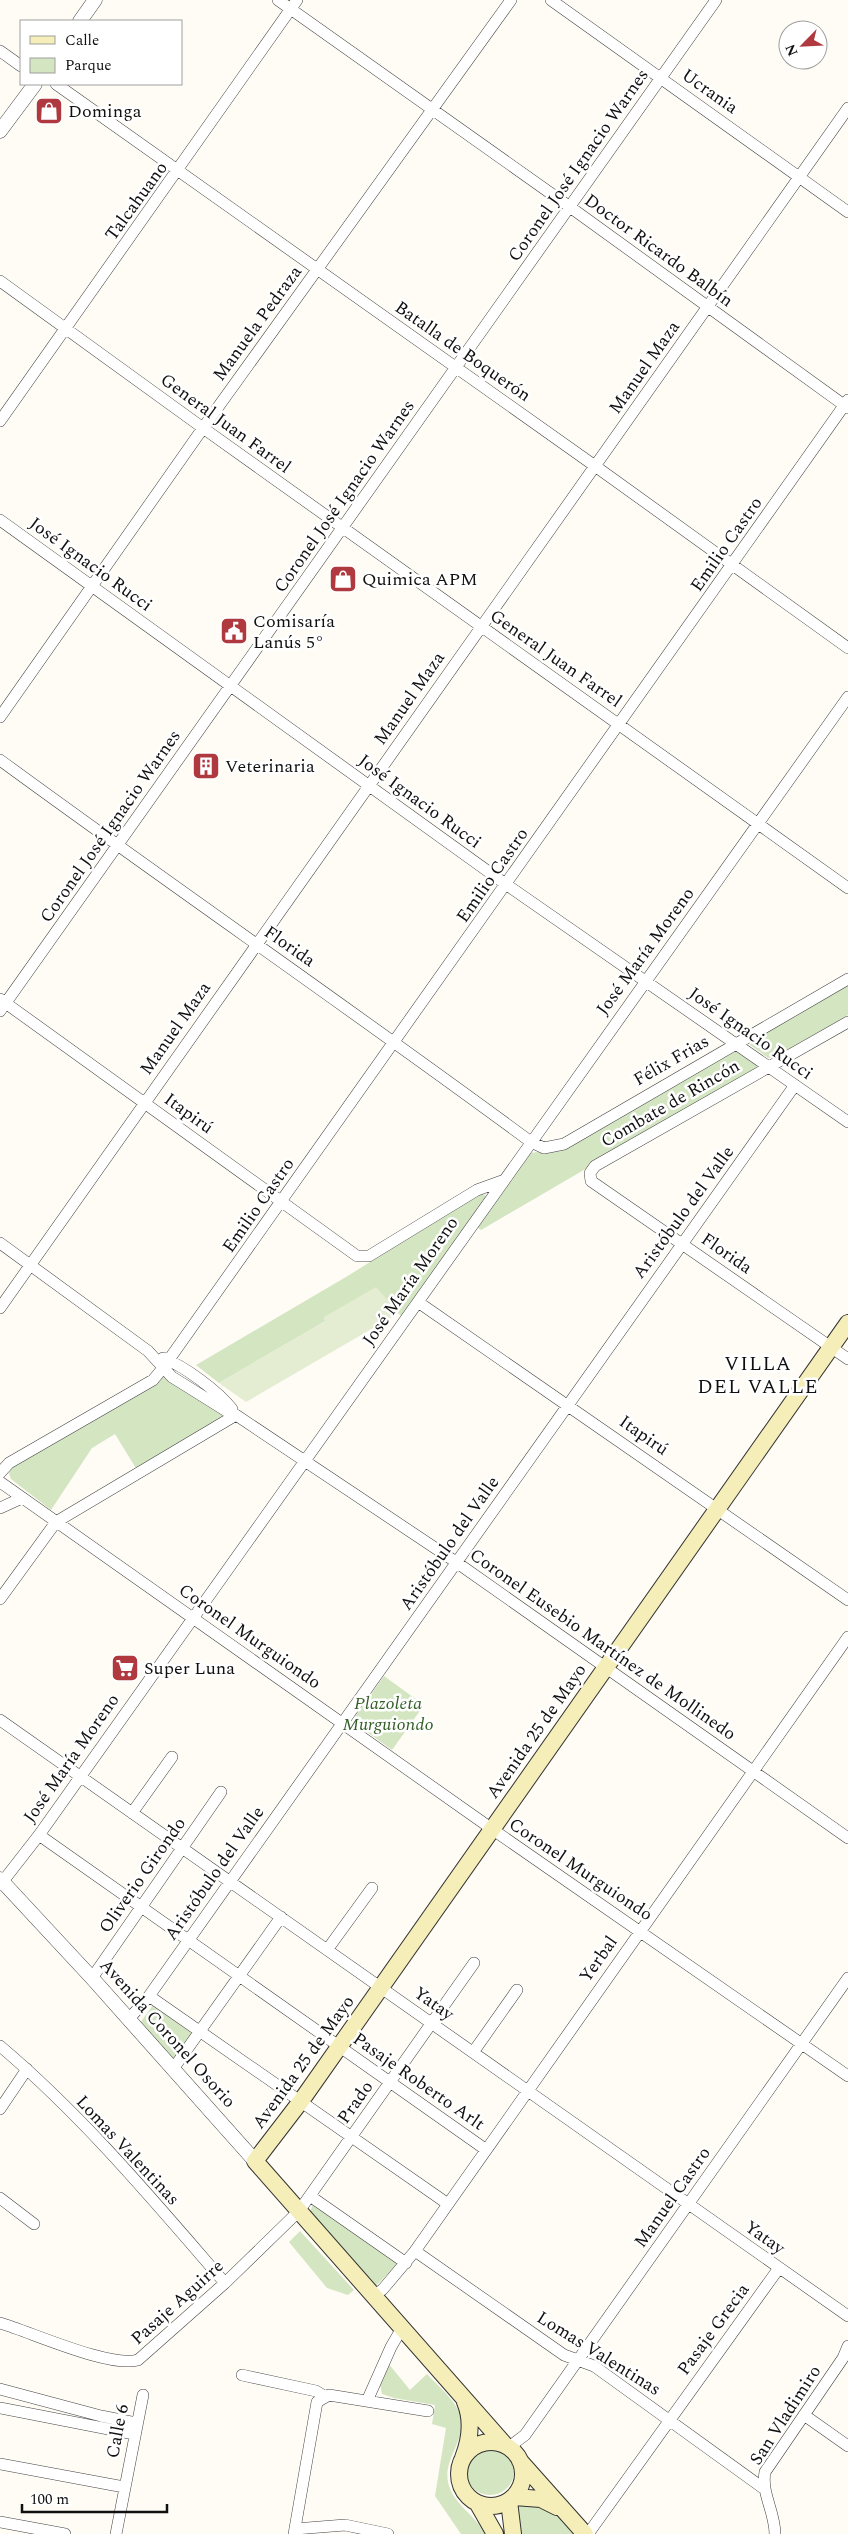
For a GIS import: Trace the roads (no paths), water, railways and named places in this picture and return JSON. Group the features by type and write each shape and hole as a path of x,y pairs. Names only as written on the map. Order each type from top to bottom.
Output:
{"main road":[{"name":"Avenida 25 de Mayo","path":"255,2162 301,2102 848,1323"},
{"name":"Avenida Coronel Osorio","path":"255,2162 586,2534"},
{"name":"Avenida Coronel Osorio","path":"462,2395 470,2420 470,2434 463,2459"},
{"path":"495,2534 478,2504 465,2492 459,2476 463,2459 469,2451 486,2442 513,2453 523,2480 512,2499 513,2534"},
{"name":"Avenida Coronel Osorio","path":"512,2499 541,2499 565,2512"},
{"path":"478,2504 494,2506 512,2499"}],"street":[{"path":"81,20 95,0"},
{"name":"Doctor Ricardo Balbín","path":"278,0 294,4 432,110 847,405"},
{"name":"Manuela Pedraza","path":"0,717 203,428 511,0"},
{"name":"Ucrania","path":"551,0 848,212"},
{"name":"Coronel José Ignacio Warnes","path":"2,1004 118,846 716,0"},
{"name":"Talcahuano","path":"0,421 179,170 294,4"},
{"path":"0,51 20,65"},
{"path":"0,131 34,85"},
{"name":"Batalla de Boquerón","path":"57,85 318,268 848,648"},
{"name":"Manuel Maza","path":"0,1308 256,943 848,108"},
{"name":"General Juan Farrel","path":"0,281 342,528 848,888"},
{"name":"Emilio Castro","path":"0,1473 9,1463 153,1380 166,1364 847,405"},
{"name":"José Ignacio Rucci","path":"0,520 507,885 848,1122"},
{"name":"José María Moreno","path":"1,1882 39,1835 192,1617 848,697"},
{"name":"Florida","path":"0,760 395,1042 531,1142 544,1148 564,1144"},
{"name":"Félix Frias","path":"564,1144 734,1043 848,979"},
{"name":"Itapirú","path":"2,1004 144,1102 357,1256 369,1256 477,1190 502,1181"},
{"name":"Combate de Rincón","path":"590,1173 595,1166 848,1022"},
{"name":"Aristóbulo del Valle","path":"129,2019 149,1996 795,1085"},
{"name":"Florida","path":"590,1173 591,1181 682,1242 848,1359"},
{"name":"Coronel Eusebio Martínez de Mollinedo","path":"0,1243 166,1364 220,1397 236,1415 456,1562 848,1838"},
{"name":"Itapirú","path":"418,1302 569,1404 848,1600"},
{"path":"0,1599 56,1522 236,1415"},
{"name":"Coronel Murguiondo","path":"0,1482 492,1829 802,2043"},
{"path":"0,1508 22,1498"},
{"name":"Yerbal","path":"374,2296 383,2289 415,2251 485,2149 848,1637"},
{"name":"Yatay","path":"0,1720 79,1777 474,2051 848,2316"},
{"path":"132,1813 172,1757"},
{"name":"Oliverio Girondo","path":"92,1978 221,1792"},
{"name":"Pasaje Roberto Arlt","path":"39,1835 238,1977 485,2149"},
{"name":"Avenida Coronel Osorio","path":"1,1882 92,1978 255,2162"},
{"path":"327,1950 372,1888"},
{"path":"173,2069 281,1917"},
{"name":"Prado","path":"298,2211 474,1963"},
{"name":"Manuel Castro","path":"513,2453 848,1978"},
{"path":"474,2051 517,1990"},
{"path":"149,1996 448,2204"},
{"path":"802,2043 848,2076"},
{"name":"Lomas Valentinas","path":"0,2046 27,2069 134,2178 225,2283"},
{"path":"0,2109 27,2069"},
{"path":"310,2196 406,2263"},
{"path":"0,2198 34,2224"},
{"name":"Pasaje Aguirre","path":"0,2323 63,2346 132,2362 138,2360 225,2283 298,2211"},
{"name":"Lomas Valentinas","path":"415,2251 564,2355 594,2366 670,2418 763,2488"},
{"name":"Pasaje Grecia","path":"586,2534 779,2268"},
{"path":"367,2401 384,2362 402,2328"},
{"name":"San Vladimiro","path":"774,2534 772,2511 763,2488 765,2472 843,2358 848,2346"},
{"path":"242,2375 316,2391 324,2396 428,2411"},
{"path":"0,2389 101,2416 135,2428"},
{"name":"Calle 6","path":"116,2534 142,2395"},
{"path":"324,2396 317,2402 294,2531 345,2525 388,2534"},
{"path":"0,2408 135,2428"},
{"path":"804,2414 848,2446"},
{"path":"0,2464 124,2487"},
{"path":"0,2522 65,2534"}],"place":[{"name":"Dominga","path":"49,111"},
{"name":"Quimica APM","path":"343,579"},
{"name":"Comisaría Lanús 5°","path":"234,631"},
{"name":"Veterinaria","path":"206,766"},
{"name":"Super Luna","path":"125,1668"}],"district":[{"name":"VILLA DEL VALLE","path":"758,1374"}],"park label":[{"name":"Plazoleta Murguiondo","path":"388,1714"}]}
